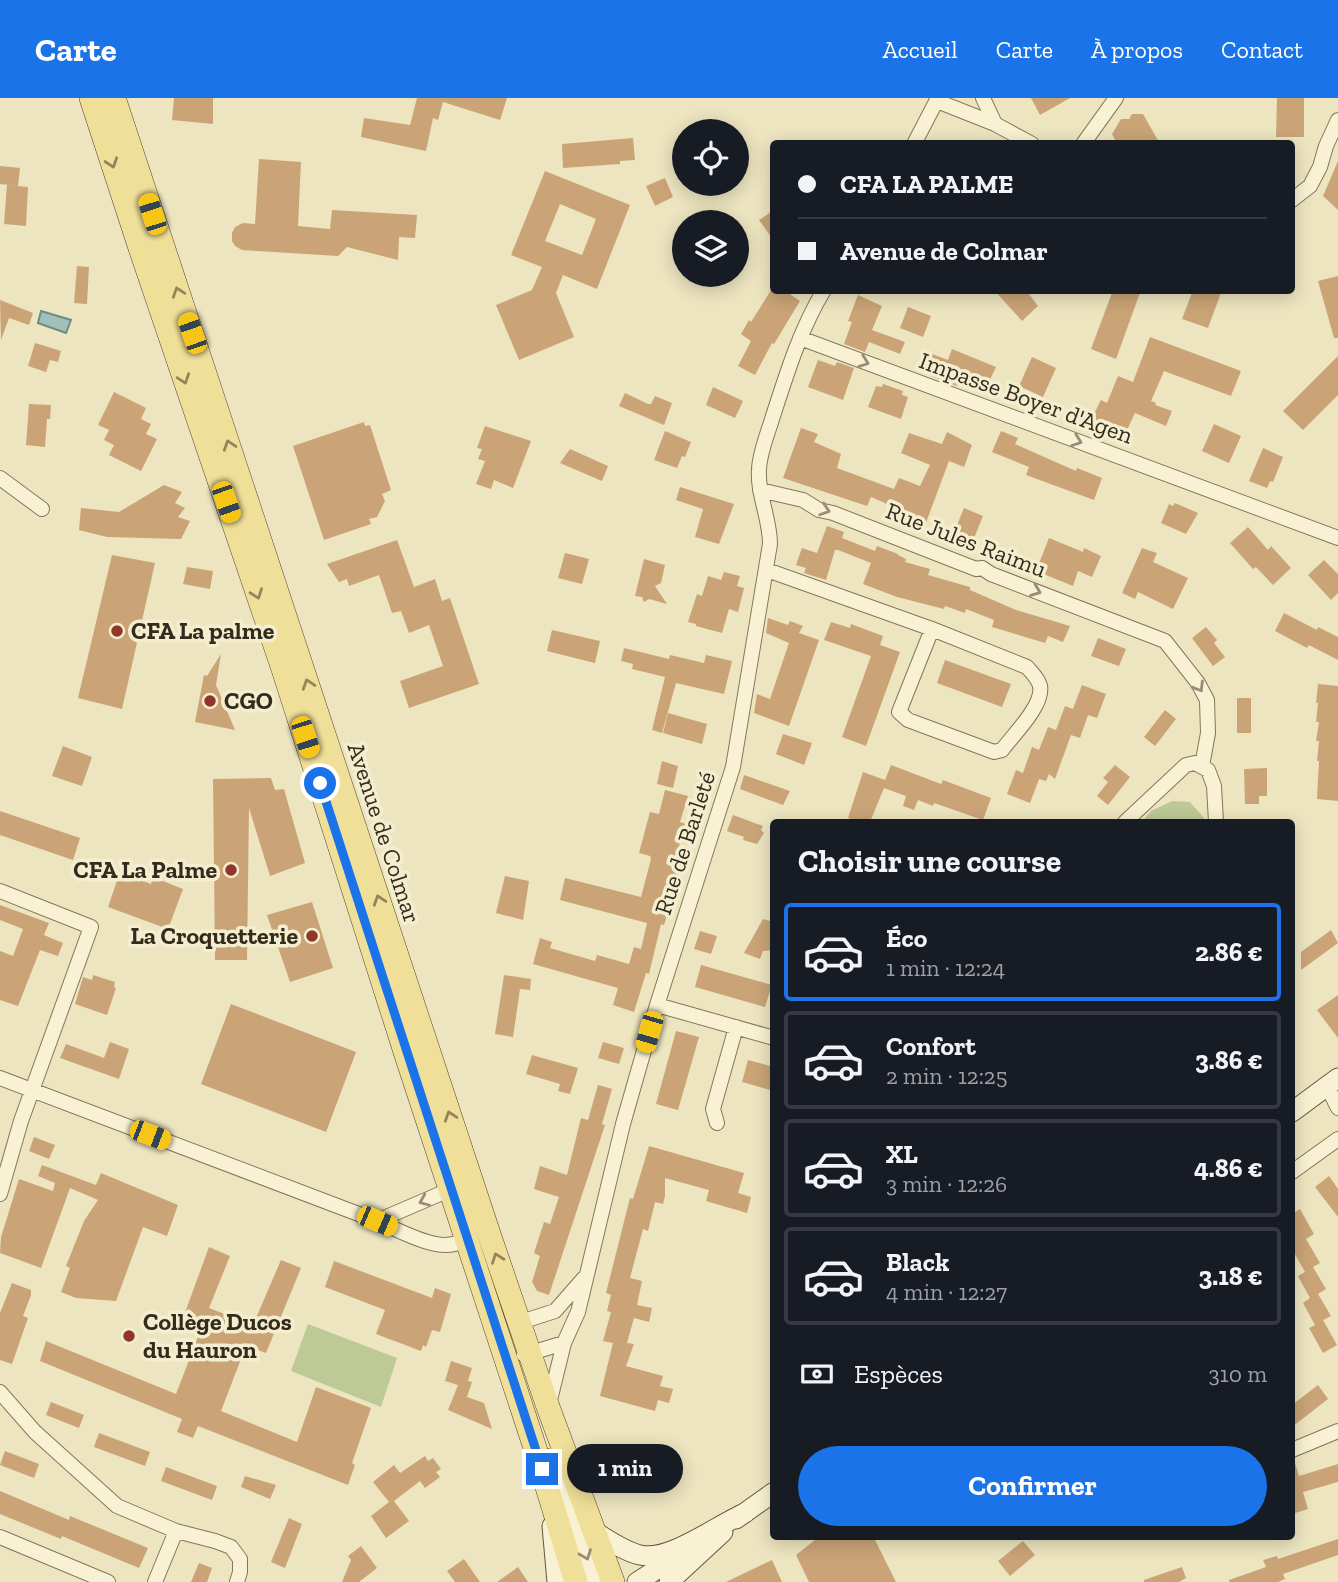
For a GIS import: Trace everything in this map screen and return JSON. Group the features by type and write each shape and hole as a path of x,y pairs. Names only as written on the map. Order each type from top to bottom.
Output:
{"main road":[{"name":"Avenue de Colmar","path":"91,98 139,248 461,1185 481,1210 548,1407 613,1582"},
{"name":"Avenue de Colmar","path":"114,98 461,1185 466,1239 548,1487 576,1582"},
{"path":"1295,1110 1333,1082"},
{"path":"536,1451 545,1458 559,1484 597,1582"},
{"path":"548,1487 557,1582"},
{"path":"637,1582 770,1495"},
{"path":"592,1530 629,1552 641,1556 659,1556 677,1550 722,1523 745,1513"},
{"path":"669,1582 745,1513"},
{"path":"626,1582 641,1571 689,1549"}],"street":[{"path":"983,98 995,124"},
{"path":"1086,140 1116,98"},
{"path":"916,140 938,99 1025,140"},
{"path":"1295,198 1310,187 1338,120"},
{"name":"Rue de Barleté","path":"548,1407 564,1343 578,1312 623,1124 657,1005 733,767 767,570 770,533 760,490 762,450 800,338 822,294"},
{"name":"Impasse Boyer d'Agen","path":"800,338 1338,538"},
{"path":"0,478 42,509"},
{"name":"Rue Jules Raimu","path":"760,490 803,500 819,510 833,513 1165,640 1198,683 1207,700 1208,733 1202,766"},
{"path":"767,570 932,629 1027,667 1037,677 1040,692 1034,708 1002,750 994,752 908,720 899,712 932,629"},
{"path":"1128,819 1186,765 1195,763 1208,770 1214,786 1216,819"},
{"path":"0,891 90,927 32,1091 0,1194"},
{"path":"657,1005 770,1037"},
{"path":"718,1123 713,1110 736,1027"},
{"path":"0,1079 377,1221 438,1247 466,1239 481,1210"},
{"path":"1333,1082 1338,1108"},
{"path":"1295,1170 1338,1139"},
{"path":"377,1221 461,1185"},
{"path":"521,1322 555,1311 585,1276"},
{"path":"506,1360 564,1343"},
{"path":"0,1392 35,1432 117,1506 176,1531 231,1547 240,1559 237,1582"},
{"path":"1295,1449 1338,1431"},
{"path":"155,1582 176,1531"},
{"path":"0,1537 108,1582"}],"green space":[{"path":"1172,801 1190,802 1204,819 1144,819 1151,811"},
{"path":"308,1324 397,1358 381,1407 291,1371"}],"water":[{"path":"41,311 71,320 66,333 38,323"}],"building":[{"path":"174,98 213,98 213,124 172,120"},
{"path":"417,98 507,98 500,120 443,102 438,120 433,118 426,151 361,137 364,118 410,125"},
{"path":"1031,98 1070,98 1040,115"},
{"path":"1277,98 1304,98 1304,137 1276,137"},
{"path":"1132,114 1143,114 1158,140 1115,140 1112,134 1121,119 1129,119"},
{"path":"633,138 635,160 620,161 620,164 563,168 562,144"},
{"path":"259,159 301,162 298,226 330,229 332,210 417,215 415,238 399,237 398,260 347,247 338,256 242,250 232,241 232,233 235,227 243,223 255,224"},
{"path":"1338,161 1338,210 1323,196"},
{"path":"0,166 20,168 18,186 0,184"},
{"path":"545,171 630,205 597,289 563,275 556,293 574,337 519,360 496,305 532,290 542,267 511,255","holes":["560,204 596,219 582,255 545,241"]},
{"path":"665,178 673,197 655,206 646,186"},
{"path":"7,185 28,187 26,226 4,224"},
{"path":"770,213 770,235 759,220"},
{"path":"77,266 89,267 87,304 74,303"},
{"path":"1338,276 1338,338 1334,338 1318,281"},
{"path":"770,292 770,294 790,294 800,301 774,344 772,343 755,375 738,366 751,341 741,334 749,320 751,322"},
{"path":"998,294 1029,294 1038,306 1022,321"},
{"path":"1112,294 1140,294 1116,359 1091,349"},
{"path":"1191,294 1221,294 1208,328 1182,319"},
{"path":"858,295 882,306 872,330 905,342 900,354 869,342 865,352 844,344 852,322 848,321"},
{"path":"0,300 33,313 29,325 9,318 1,340"},
{"path":"908,307 931,316 923,337 900,328"},
{"path":"1150,337 1241,371 1231,396 1164,371 1151,401 1172,411 1166,426 1135,413 1127,430 1120,427 1118,432 1092,418 1101,400 1107,403 1118,376 1133,382"},
{"path":"35,343 61,351 58,362 50,360 46,372 28,366"},
{"path":"952,349 996,367 985,390 966,383 964,387 958,384 957,386 931,376 933,371 927,368 932,354 948,360"},
{"path":"1338,356 1338,395 1303,430 1283,411"},
{"path":"1032,357 1056,368 1043,397 1019,386"},
{"path":"818,360 835,366 837,362 854,368 843,400 808,387"},
{"path":"883,384 903,391 902,395 908,397 901,419 868,407 876,386 882,387"},
{"path":"713,387 743,401 735,418 706,405"},
{"path":"114,392 146,408 141,419 151,424 146,434 157,439 141,471 109,455 114,445 104,440 109,430 98,425"},
{"path":"625,393 648,404 651,404 655,396 672,403 664,425 619,406"},
{"path":"29,404 51,405 45,447 26,445"},
{"path":"364,422 365,426 370,425 391,490 382,494 385,501 377,517 369,519 371,524 324,540 293,446"},
{"path":"1214,424 1241,436 1229,463 1202,451"},
{"path":"485,426 531,441 513,488 494,480 491,489 476,484 485,461 478,459 482,449 477,448"},
{"path":"801,428 818,434 814,442 841,454 837,468 894,489 899,478 920,486 930,465 901,453 909,433 942,444 947,432 972,445 964,467 949,461 924,528 907,520 910,514 871,497 867,506 783,478"},
{"path":"665,431 691,442 677,468 654,460"},
{"path":"1001,431 1018,438 1015,444 1076,471 1077,468 1102,478 1094,500 1026,475 1029,467 992,452"},
{"path":"1263,448 1283,457 1273,482 1270,481 1267,488 1249,481"},
{"path":"570,449 608,466 602,481 560,463"},
{"path":"164,485 182,492 175,503 185,508 178,517 190,521 181,539 107,537 79,530 81,508 119,512"},
{"path":"680,487 734,504 719,544 695,537 703,509 676,500"},
{"path":"1175,503 1198,513 1186,534 1161,523 1169,504 1173,506"},
{"path":"964,508 983,516 972,543 953,535"},
{"path":"827,526 844,532 842,538 875,551 877,546 898,554 906,559 905,562 930,569 928,575 970,587 970,590 1016,610 1070,626 1063,642 1048,636 1045,643 992,627 994,620 966,609 965,613 945,606 944,609 897,597 863,584 871,563 838,550 835,550 826,580 804,573 806,568 796,565 802,548 817,553"},
{"path":"1248,527 1268,550 1271,546 1291,568 1273,585 1256,567 1253,569 1230,543"},
{"path":"1049,538 1083,552 1084,548 1101,556 1092,577 1078,571 1073,586 1036,571"},
{"path":"397,540 414,587 435,579 442,601 450,598 479,684 409,708 400,681 443,666 429,625 409,633 401,611 392,613 379,575 349,586 347,579 339,582 327,564"},
{"path":"1142,548 1157,553 1153,562 1188,578 1173,609 1138,592 1135,599 1122,593"},
{"path":"565,553 589,559 582,584 558,578"},
{"name":"CFA La palme","path":"112,555 155,563 122,709 78,698"},
{"path":"644,559 665,565 661,583 655,586 667,604 649,599 644,602 642,597 635,596"},
{"path":"1324,560 1338,574 1338,593 1331,600 1308,575"},
{"path":"187,567 213,571 210,589 183,584"},
{"path":"724,572 740,576 737,586 744,588 738,612 729,609 722,633 688,622 697,594 702,596 708,576 721,580"},
{"path":"1284,613 1317,630 1318,627 1338,637 1338,660 1275,631"},
{"path":"768,618 788,625 790,621 803,626 799,633 819,640 789,726 754,713 757,694 770,699 789,643 766,633"},
{"path":"831,622 850,628 851,624 883,636 880,645 900,652 866,746 842,737 871,656 824,640"},
{"path":"1206,627 1217,640 1214,643 1225,657 1213,666 1192,638"},
{"path":"552,630 600,641 595,663 547,651"},
{"path":"1098,638 1126,649 1119,666 1091,656"},
{"path":"624,648 669,659 670,655 704,663 706,655 732,661 724,694 676,683 662,733 652,730 665,677 632,669 633,664 621,661"},
{"name":"CGO","path":"221,654 216,685 235,730 195,722 204,675 207,676"},
{"path":"945,660 1011,684 1002,707 937,683"},
{"path":"1318,684 1338,686 1338,801 1317,799"},
{"path":"1082,685 1106,694 1097,718 1088,715 1080,738 1071,735 1055,779 1049,774 1046,781 1039,779 1030,803 1007,794 1016,770 1023,773 1032,747 1039,750 1048,727 1056,730 1065,706 1073,709"},
{"path":"1237,698 1251,698 1251,733 1237,733"},
{"path":"1165,710 1176,719 1155,746 1144,737"},
{"path":"668,713 707,724 702,744 663,733"},
{"path":"783,734 812,743 804,765 776,754"},
{"path":"63,746 92,757 82,786 52,776"},
{"path":"662,761 678,766 673,788 657,784"},
{"path":"891,765 941,784 943,780 991,798 983,819 980,819 918,800 914,810 903,806 906,796 884,788 871,819 848,818 863,772 885,780"},
{"path":"1115,765 1130,777 1108,805 1097,796 1108,782 1103,778"},
{"path":"1267,768 1267,796 1259,796 1259,804 1245,804 1244,769"},
{"path":"744,775 790,791 783,805 740,789"},
{"name":"CFA La Palme","path":"271,778 275,790 284,789 305,863 270,876 249,808 247,960 215,960 213,779"},
{"path":"665,790 688,796 680,822 693,826 688,844 680,842 674,869 680,871 675,890 664,925 661,924 649,974 646,973 634,1012 613,1005 618,988 533,964 540,938 552,942 550,948 595,961 597,955 629,964 634,947 641,949 647,923 560,900 565,878 641,897 651,859 650,856 639,853 650,812 659,814"},
{"path":"0,811 80,838 73,860 0,835"},
{"path":"733,815 763,826 761,830 764,833 757,844 727,831"},
{"path":"120,872 151,884 153,877 183,889 168,929 108,907"},
{"path":"505,876 529,881 523,920 496,913"},
{"path":"312,902 333,968 290,982 267,915"},
{"path":"0,905 49,923 44,935 63,943 58,956 40,950 18,1006 0,1000 0,951 13,956 23,929 0,920"},
{"path":"763,919 770,921 770,950 763,951 760,959 744,953"},
{"path":"1331,930 1338,943 1301,970 1301,952"},
{"path":"700,931 717,936 711,954 694,949"},
{"path":"701,965 770,984 770,991 765,1007 695,987"},
{"path":"93,975 115,982 116,988 107,1015 75,1004 83,977 92,980"},
{"path":"504,975 531,979 530,990 520,989 513,1037 495,1034"},
{"path":"1338,995 1338,1038 1317,1010"},
{"path":"231,1004 356,1052 326,1132 201,1084"},
{"path":"676,1031 699,1037 678,1110 656,1104"},
{"path":"110,1042 129,1049 119,1079 60,1058 66,1044 104,1058"},
{"path":"603,1042 624,1048 619,1064 598,1058"},
{"path":"532,1055 578,1068 570,1094 558,1091 560,1084 526,1074"},
{"path":"748,1060 770,1066 770,1090 742,1082"},
{"path":"598,1085 612,1089 602,1124 605,1125 549,1295 537,1291 532,1282 540,1256 534,1253 544,1222 550,1224 559,1197 534,1189 540,1166 567,1175 581,1118 588,1120"},
{"path":"34,1137 55,1145 49,1159 29,1151"},
{"path":"649,1146 744,1173 738,1193 751,1197 747,1213 706,1201 709,1190 665,1178 663,1204 655,1202 648,1231 643,1229 630,1278 642,1281 637,1305 652,1308 649,1322 634,1318 627,1343 634,1344 626,1366 663,1376 660,1386 673,1389 669,1403 658,1400 655,1411 600,1396 613,1343 603,1341 611,1312 607,1311 611,1295 606,1293 630,1198 633,1199"},
{"path":"42,1165 96,1185 101,1173 178,1205 167,1236 143,1227 116,1301 76,1298 61,1292 70,1268 66,1266 84,1221 98,1200 70,1188 41,1268 0,1253 1,1237 19,1179 53,1191 55,1183 38,1176"},
{"path":"1329,1176 1338,1189 1338,1217 1315,1187"},
{"path":"1300,1209 1314,1234 1306,1239 1320,1263 1313,1267 1326,1289 1318,1294 1331,1316 1323,1320 1337,1345 1323,1353 1309,1328 1315,1325 1303,1303 1310,1298 1298,1276 1305,1272 1295,1254 1295,1212"},
{"path":"209,1247 230,1256 209,1308 253,1325 281,1260 301,1268 266,1353 246,1346 221,1411 297,1442 316,1387 371,1408 352,1463 355,1465 348,1485 198,1426 193,1438 177,1432 182,1419 40,1361 46,1341 176,1394 201,1329 183,1318"},
{"path":"334,1261 432,1298 435,1288 451,1294 440,1332 432,1330 426,1347 423,1345 421,1351 376,1334 385,1310 325,1287"},
{"path":"12,1283 31,1290 31,1295 23,1316 28,1318 12,1364 0,1360 0,1313"},
{"path":"451,1361 472,1368 468,1381 472,1382 467,1397 484,1403 492,1429 448,1410 458,1385 445,1381"},
{"path":"1318,1385 1328,1399 1295,1425 1295,1403"},
{"path":"51,1402 84,1415 79,1428 46,1415"},
{"path":"99,1433 150,1452 145,1466 94,1447"},
{"path":"5,1451 39,1464 34,1478 0,1465"},
{"path":"425,1456 428,1461 433,1458 441,1469 436,1472 440,1477 425,1488 420,1481 394,1501 409,1521 386,1538 371,1516 389,1502 373,1482 394,1465 400,1473"},
{"path":"1295,1463 1299,1476 1338,1464 1338,1482 1303,1492 1308,1509 1295,1513"},
{"path":"166,1467 217,1486 212,1500 161,1481"},
{"path":"245,1476 276,1485 270,1499 241,1487"},
{"path":"0,1491 69,1520 70,1516 148,1548 139,1568 0,1514"},
{"path":"289,1518 302,1524 285,1568 271,1562"},
{"path":"1338,1539 1338,1555 1283,1574 1285,1579 1278,1582 1229,1582 1266,1567 1263,1560 1277,1556 1278,1559"},
{"path":"815,1540 875,1540 896,1582 809,1582 796,1555"},
{"path":"1023,1541 1035,1555 1010,1576 998,1561"},
{"path":"361,1546 377,1568 359,1582 342,1582 351,1560 348,1556"},
{"path":"464,1559 480,1582 455,1582 447,1571"},
{"path":"772,1560 782,1582 726,1582"},
{"path":"199,1563 212,1568 207,1582 191,1582"},
{"path":"518,1567 528,1582 497,1582"},
{"path":"1182,1567 1186,1578 1179,1582 1144,1582 1144,1580"}],"place":[{"name":"CFA La palme","path":"117,631"},
{"name":"CGO","path":"210,701"},
{"name":"CFA La Palme","path":"231,870"},
{"name":"La Croquetterie","path":"312,936"},
{"name":"Collège Ducos du Hauron","path":"129,1336"}],"route":[{"path":"320,783 542,1469"}]}
